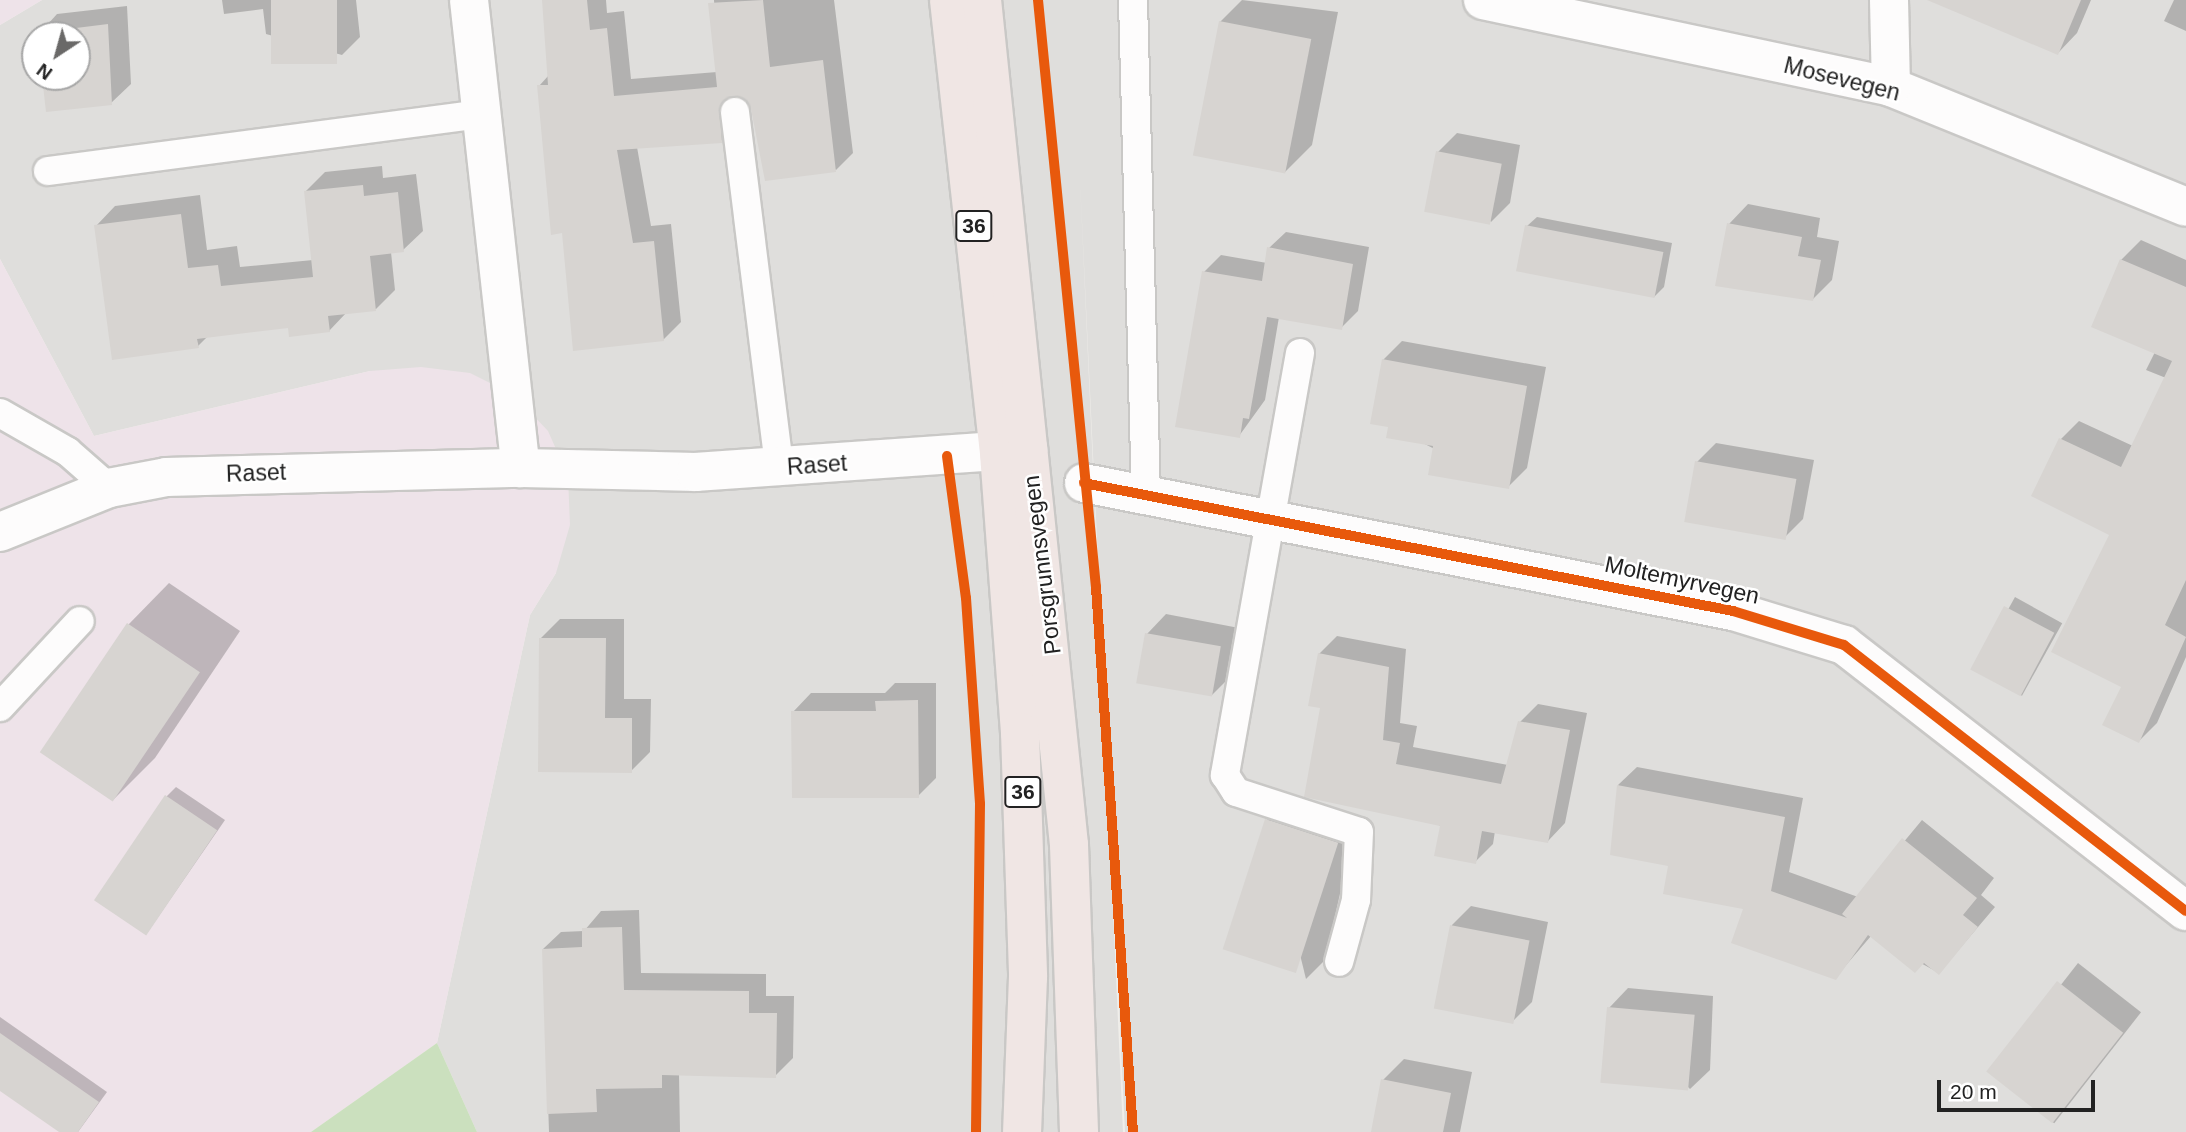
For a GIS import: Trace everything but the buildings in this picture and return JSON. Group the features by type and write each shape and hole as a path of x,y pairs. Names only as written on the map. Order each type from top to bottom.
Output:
{"highway":[{"name":"Porsgrunnsvegen","path":"949,0 1069,845 1079,1132"},
{"name":"Porsgrunnsvegen","path":"982,0 1014,451 1025,849 1022,1132"}],"street":[{"path":"469,0 479,114 521,468"},
{"name":"Mosevegen","path":"1483,0 1891,87 2186,207"},
{"path":"1889,0 1891,87"},
{"name":"Raset","path":"0,532 109,488 166,477 270,471 779,467 1014,451"},
{"name":"Moltemyrvegen","path":"1084,483 1274,517 1733,611 1844,645 2186,911"}],"lane":[{"path":"1133,0 1146,495"},
{"path":"735,112 779,467"},
{"path":"48,171 479,114"},
{"path":"1300,353 1274,517 1225,775 1236,792 1359,832 1356,901 1339,962"},
{"path":"0,413 68,452 109,488"},
{"path":"0,707 80,621"}],"shaded area":[{"path":"0,0 42,0 0,25"},
{"path":"42,0 2186,0 2186,1132 1125,1132 1080,180 1123,1132 477,1132 437,1043 530,615 556,573 370,371 94,436 0,259 0,25"},
{"path":"0,259 94,436 370,371 421,367 470,373 514,395 548,431 568,476 570,525 556,573 530,615 437,1043 311,1132 0,1132"}],"green space":[{"path":"437,1043 477,1132 311,1132"}],"cycle path":[{"path":"1038,0 1096,587 1133,1132"},
{"path":"947,456 966,598 980,804 976,1132"},
{"path":"1084,483 1733,611 1844,645 2186,911"}]}
